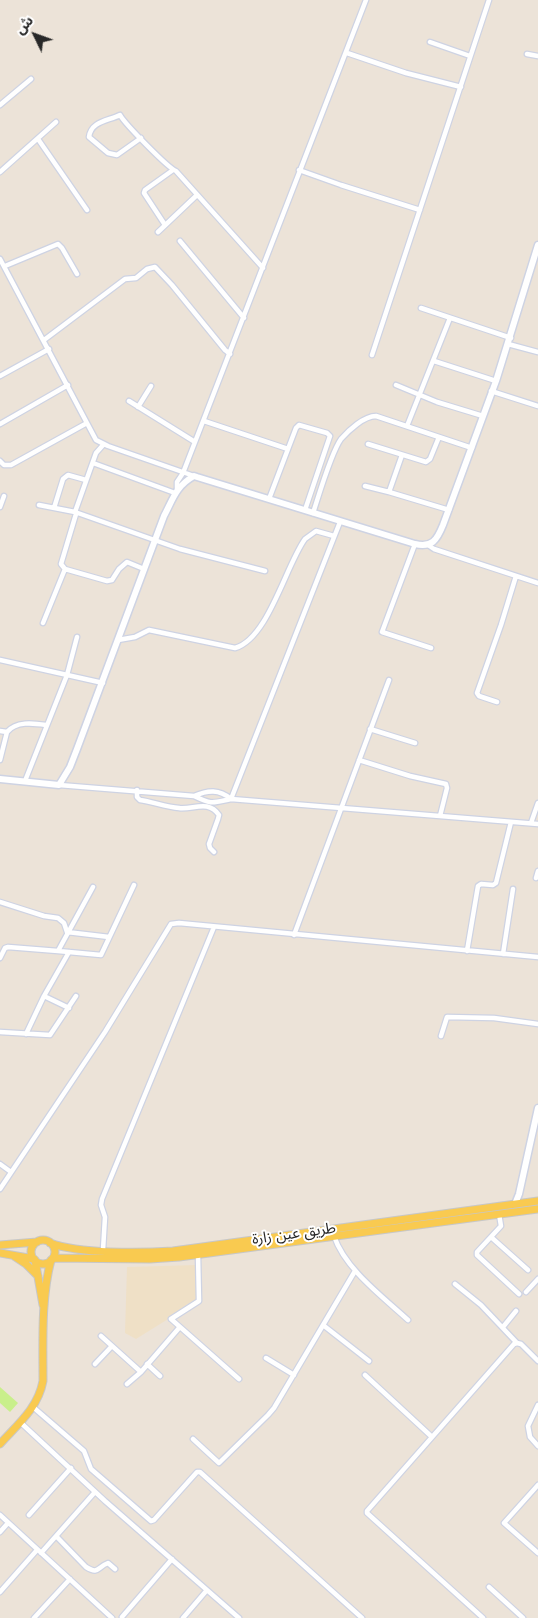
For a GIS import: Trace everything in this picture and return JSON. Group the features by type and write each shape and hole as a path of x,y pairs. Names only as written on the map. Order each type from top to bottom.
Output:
{"main road":[{"name":"طريق عين زارة","path":"50,1243 66,1248 103,1250 150,1252 184,1250 538,1201"},
{"name":"طريق عين زارة","path":"52,1259 66,1257 150,1259 198,1255 538,1209"},
{"path":"0,1245 46,1241 55,1250 48,1278 43,1381 40,1396 33,1407 0,1444"},
{"path":"38,1242 32,1249 40,1296 45,1310"},
{"path":"20,1244 23,1249 21,1256"},
{"path":"66,1248 63,1251 66,1257"},
{"path":"0,1253 21,1256 42,1264 52,1259"},
{"path":"11,1254 26,1264 38,1276"}],"street":[{"path":"59,785 70,767 103,683 155,540 176,492 177,482 183,473 204,421 366,0"},
{"path":"372,356 489,0"},
{"path":"430,42 470,56"},
{"path":"347,53 406,73 461,87"},
{"path":"527,54 538,56"},
{"path":"0,105 31,79"},
{"path":"141,138 118,155 108,153 89,137 90,132 100,121 120,115 176,171 263,268"},
{"path":"0,172 56,122"},
{"path":"38,139 87,210"},
{"path":"165,225 144,196 144,193 145,190 173,170"},
{"path":"299,170 420,210"},
{"path":"158,232 196,195"},
{"path":"180,242 244,318"},
{"path":"5,266 58,244 77,274"},
{"path":"0,258 96,440 183,473 340,522 415,544 431,544 437,539 472,448 535,266 538,246"},
{"path":"44,340 125,279 136,278 147,269 156,267 230,354"},
{"path":"421,308 538,352"},
{"path":"407,426 450,318"},
{"path":"0,376 49,349"},
{"path":"434,361 496,381"},
{"path":"0,424 68,385"},
{"path":"396,385 483,416"},
{"path":"138,407 151,386"},
{"path":"492,391 538,406"},
{"path":"128,401 195,442"},
{"path":"313,513 335,450 350,431 371,416 376,416 472,448"},
{"path":"204,421 288,449"},
{"path":"0,462 4,465 11,465 87,423"},
{"path":"269,499 296,428 299,425 327,433 330,436 305,510"},
{"path":"368,444 426,462 429,461 439,437"},
{"path":"104,444 96,453 86,480 61,564 64,569 107,581 112,580 119,569 127,562 144,569"},
{"path":"389,492 402,455"},
{"path":"93,463 176,492"},
{"path":"54,508 63,479 68,475 86,480"},
{"path":"176,492 186,481 194,476"},
{"path":"365,486 449,510"},
{"path":"0,507 4,496"},
{"path":"39,505 76,513 218,560 265,571"},
{"path":"231,799 340,522"},
{"path":"118,640 135,637 149,630 235,648 239,647 254,634 265,618 300,545 305,539 316,530 334,536"},
{"path":"415,544 382,632 431,648"},
{"path":"428,544 434,550 538,583"},
{"path":"43,623 64,569"},
{"path":"497,702 479,696 478,693 516,576"},
{"path":"25,781 67,675 77,637"},
{"path":"0,660 103,683"},
{"path":"294,935 389,680"},
{"path":"0,760 7,732 15,726 29,724 46,725"},
{"path":"370,729 415,743"},
{"path":"0,731 7,732"},
{"path":"359,760 410,776 446,784 447,788 440,816"},
{"path":"0,779 194,796 204,801 215,803 231,799 538,824"},
{"path":"137,790 137,797 140,800 182,809 192,806 204,806 217,812 219,815 209,844 214,852"},
{"path":"194,796 210,791 226,794 231,799"},
{"path":"531,823 538,802"},
{"path":"467,951 478,886 496,883 511,822"},
{"path":"536,878 538,871"},
{"path":"0,958 5,948 8,947 101,956 134,885"},
{"path":"58,951 94,887"},
{"path":"503,954 513,888"},
{"path":"0,902 44,916 58,918 64,923 67,932"},
{"path":"0,1189 104,1032 169,926 179,923 538,957"},
{"path":"103,1250 106,1217 101,1205 102,1198 214,926"},
{"path":"67,932 110,937"},
{"path":"26,1034 44,996 69,952"},
{"path":"44,996 68,1008"},
{"path":"0,1033 52,1034 76,996"},
{"path":"441,1036 447,1017 494,1018 538,1024"},
{"path":"515,1204 520,1191 538,1111"},
{"path":"0,1164 11,1172"},
{"path":"520,1191 527,1202"},
{"path":"499,1214 501,1225 477,1252 477,1255 519,1294"},
{"path":"334,1236 341,1252 355,1271 408,1320"},
{"path":"491,1237 528,1270"},
{"path":"198,1255 199,1300 171,1320 239,1379"},
{"path":"193,1439 220,1463 274,1408 355,1271"},
{"path":"526,1292 538,1279"},
{"path":"455,1284 481,1305 517,1343 538,1361"},
{"path":"503,1327 516,1311"},
{"path":"323,1325 370,1361"},
{"path":"127,1384 141,1372 179,1328"},
{"path":"101,1336 141,1372"},
{"path":"484,1618 367,1513 368,1508 514,1344 517,1343"},
{"path":"95,1364 112,1346"},
{"path":"266,1358 294,1375"},
{"path":"147,1364 160,1376"},
{"path":"365,1375 432,1437"},
{"path":"538,1405 528,1426 530,1437 538,1446"},
{"path":"33,1407 84,1450 90,1469 151,1521 154,1520 196,1472 200,1472 362,1618"},
{"path":"20,1422 95,1492 238,1618"},
{"path":"29,1515 71,1468"},
{"path":"538,1485 504,1523 538,1553"},
{"path":"0,1592 56,1537 95,1492"},
{"path":"0,1515 112,1618"},
{"path":"0,1532 8,1523"},
{"path":"56,1537 91,1570 98,1570 108,1563 115,1569"},
{"path":"122,1617 172,1559"},
{"path":"34,1618 70,1579"},
{"path":"489,1587 523,1618"},
{"path":"183,1618 207,1590"}],"shaded area":[{"path":"197,1265 197,1301 136,1339 125,1333 127,1267"}],"green space":[{"path":"0,1387 18,1403 10,1412 0,1403"}]}
